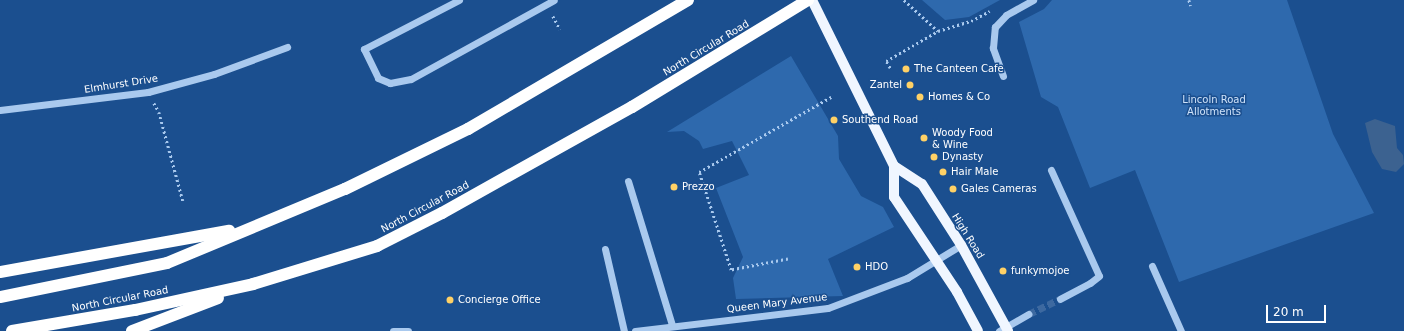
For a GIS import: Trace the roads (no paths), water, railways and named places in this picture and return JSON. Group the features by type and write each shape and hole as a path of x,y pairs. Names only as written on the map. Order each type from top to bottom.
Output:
{"highway":[{"path":"0,297 167,263 248,228 345,189 468,129 688,0"},
{"name":"North Circular Road","path":"12,331 135,310 253,284 377,246 442,213 632,107 808,0"},
{"path":"0,272 248,228"},
{"path":"132,331 253,284"}],"main road":[{"path":"812,0 833,38 894,166 894,197 957,292 978,331"},
{"name":"High Road","path":"894,166 922,184 961,245 1004,330"}],"street":[{"path":"460,0 364,50 378,78 390,83 411,79 554,0"},
{"path":"1003,76 993,48 995,27 1006,15 1034,0"},
{"name":"Elmhurst Drive","path":"0,110 148,92 214,74 287,47"},
{"path":"1051,170 1099,276 1090,283 1060,298"},
{"path":"628,181 672,325"},
{"name":"Queen Mary Avenue","path":"635,331 672,325 828,308 886,288 936,261 961,245"},
{"path":"605,249 624,331"},
{"path":"1152,266 1181,331"},
{"path":"1004,330 1029,314"},
{"path":"393,331 408,331"}],"tunnel":[{"path":"1029,314 1060,299"}],"place":[{"name":"The Canteen Cafe","path":"906,69"},
{"name":"Zantel","path":"910,85"},
{"name":"Homes & Co","path":"920,97"},
{"name":"Southend Road","path":"834,120"},
{"name":"Woody Food & Wine","path":"924,138"},
{"name":"Dynasty","path":"934,157"},
{"name":"Hair Male","path":"943,172"},
{"name":"Prezzo","path":"674,187"},
{"name":"Gales Cameras","path":"953,189"},
{"name":"HDO","path":"857,267"},
{"name":"funkymojoe","path":"1003,271"},
{"name":"Concierge Office","path":"450,300"}],"park label":[{"name":"Lincoln Road Allotments","path":"1214,104"}]}
